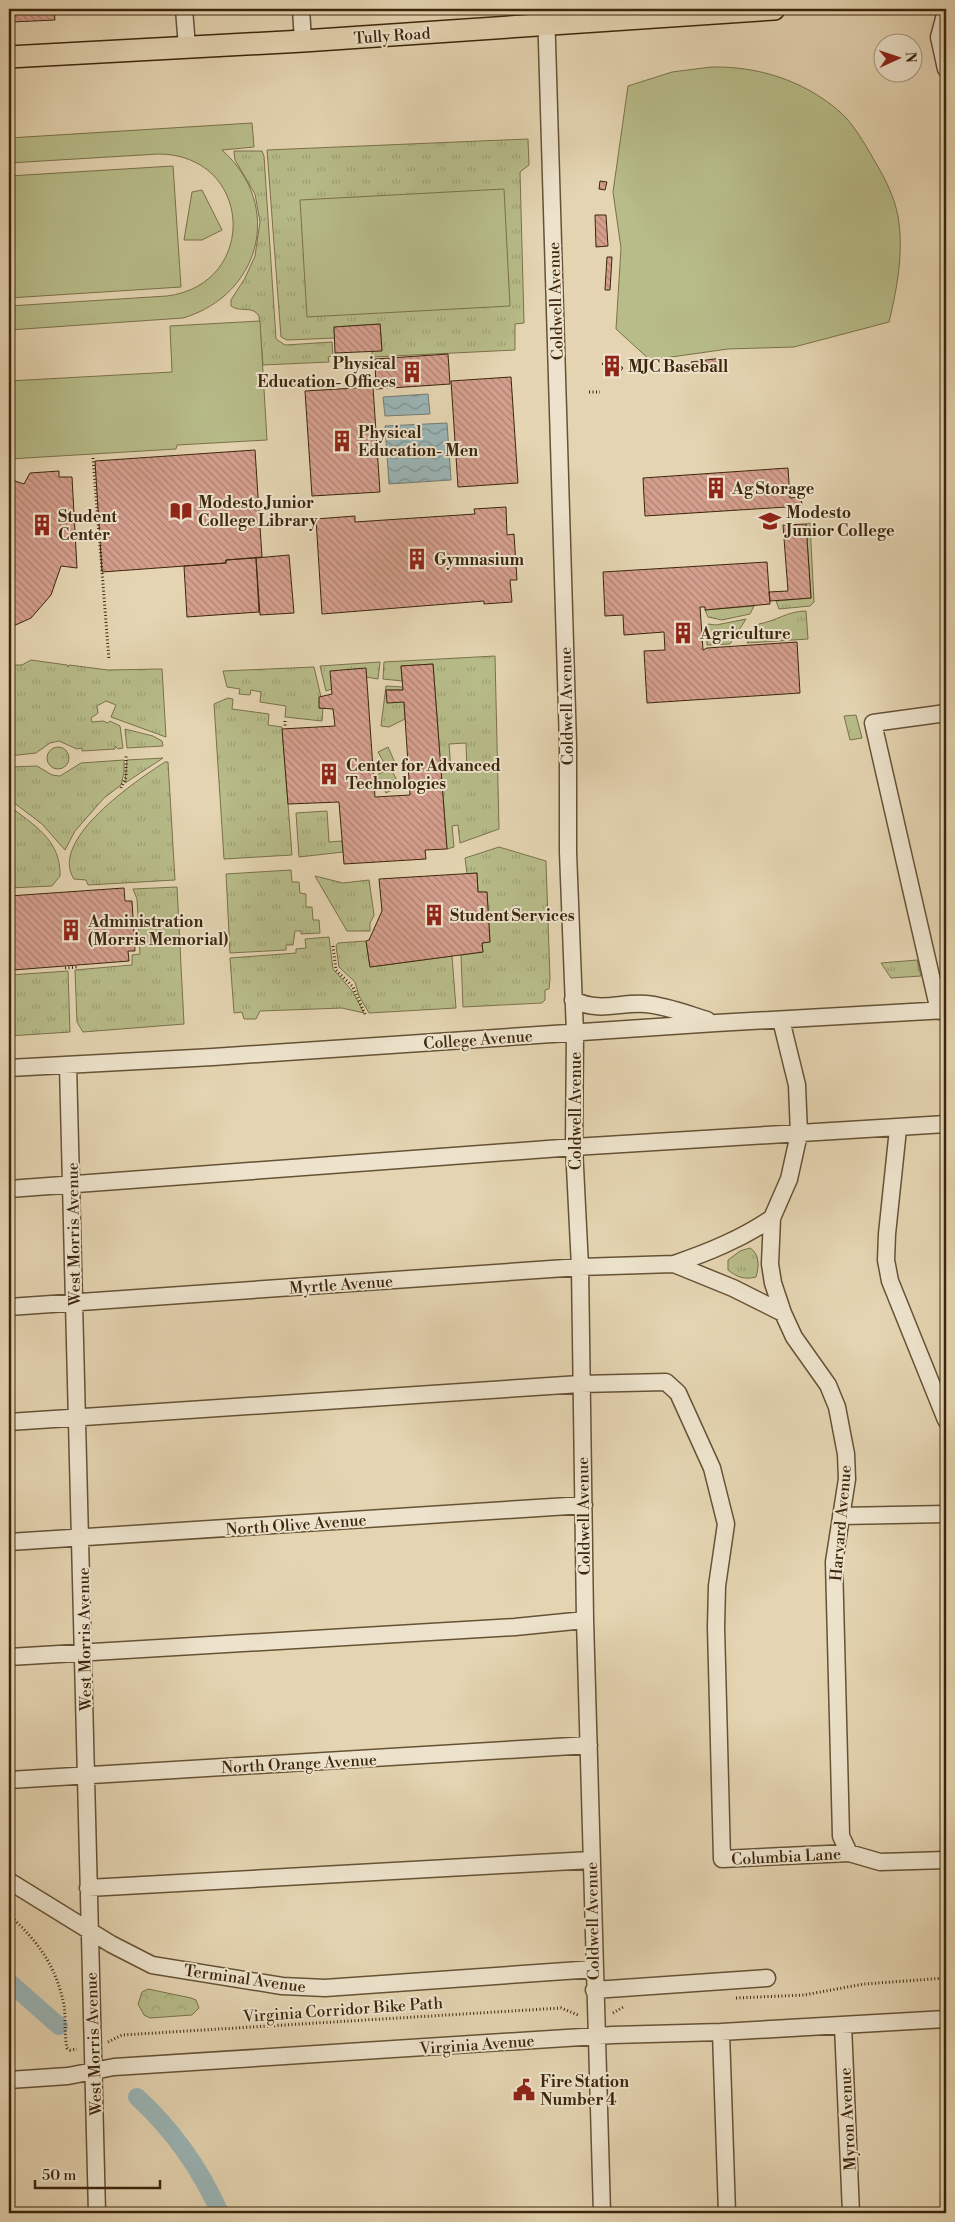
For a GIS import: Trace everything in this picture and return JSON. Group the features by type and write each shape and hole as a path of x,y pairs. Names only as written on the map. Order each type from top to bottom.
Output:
{"main road":[{"name":"Tully Road","path":"9,57 303,41 546,16 774,9"}],"street":[{"path":"184,9 187,47"},
{"path":"301,9 303,41"},
{"path":"946,11 939,37 946,69"},
{"name":"Coldwell Avenue","path":"546,16 575,1033 574,1147 580,1267 580,1384 585,1620 594,1990 602,2213"},
{"path":"943,1011 874,723 946,713"},
{"path":"574,1000 587,1006 599,1008 645,1004 716,1023"},
{"name":"College Avenue","path":"9,1068 716,1023 943,1011"},
{"name":"Harvard Avenue","path":"782,1020 797,1085 799,1134 789,1179 772,1218 770,1264 773,1284 783,1313 794,1337 828,1385 837,1407 843,1430 847,1479 834,1562 841,1836 856,1855"},
{"name":"West Morris Avenue","path":"68,1065 97,2213"},
{"path":"9,1189 574,1147 898,1129 946,1124"},
{"path":"898,1129 886,1260 890,1281 946,1420"},
{"name":"Myrtle Avenue","path":"9,1307 580,1267 674,1264 709,1253 750,1233 772,1218"},
{"name":"Myrtle Avenue","path":"674,1264 733,1288 783,1313"},
{"name":"Columbia Lane","path":"580,1384 666,1382 678,1393 712,1468 726,1524 717,1586 716,1628 722,1859 856,1855 880,1862 899,1864 946,1860"},
{"path":"9,1422 580,1384"},
{"name":"North Olive Avenue","path":"9,1542 584,1505"},
{"path":"841,1516 946,1514"},
{"path":"9,1657 516,1627 585,1620"},
{"name":"North Orange Avenue","path":"9,1780 589,1745"},
{"path":"88,1888 591,1860"},
{"name":"Terminal Avenue","path":"9,1882 152,1965 282,1986 360,1986 594,1970"},
{"path":"594,1990 767,1978"},
{"name":"Virginia Avenue","path":"9,2080 68,2076 114,2067 596,2037 946,2019"},
{"name":"Myron Avenue","path":"843,2025 851,2213"},
{"path":"721,2032 727,2213"},
{"path":"86,2213 97,2213"}],"path":[{"path":"589,392 600,392"},
{"path":"93,458 109,660"},
{"path":"285,721 285,728"},
{"path":"121,788 126,772 126,754"},
{"path":"333,946 336,970 353,987 366,1016"},
{"path":"65,968 77,967"},
{"path":"9,1915 38,1943 46,1955 64,2004 67,2046 70,2050 74,2050"},
{"path":"731,1998 804,1995 864,1984 946,1978"},
{"path":"613,2013 620,2007 630,2005"},
{"name":"Virginia Corridor Bike Path","path":"111,2041 122,2035 469,2013 561,2008 578,2015"}],"green space":[{"path":"711,67 728,67 762,72 795,83 825,100 849,121 867,147 885,180 898,216 900,229 899,270 889,322 794,347 728,349 650,360 616,329 621,248 613,192 628,86 672,72"},
{"path":"252,123 254,147 222,150 241,172 253,196 257,221 255,246 246,269 231,290 210,306 183,318 9,330 9,306 167,296 197,286 218,269 230,246 233,220 227,196 213,174 189,160 158,154 9,163 9,138"},
{"path":"528,139 529,165 520,172 524,323 515,324 515,350 372,357 372,351 382,350 380,324 334,327 335,338 287,340 281,337 267,150"},
{"path":"234,151 262,151 264,156 276,339 285,345 332,342 333,356 328,357 329,362 263,365 259,316 253,311 231,306 231,300 245,278 255,256 260,222 255,194 235,160"},
{"path":"173,166 181,287 9,298 9,176"},
{"path":"504,189 510,306 307,317 300,200"},
{"path":"202,190 222,230 202,240 184,240 192,192"},
{"path":"260,321 267,440 177,445 176,449 9,459 9,381 172,372 170,326"},
{"path":"810,523 814,602 810,606 779,609 776,601 811,598 806,524"},
{"path":"754,606 750,614 722,620 708,617 705,610"},
{"path":"800,611 806,611 808,639 747,643 759,624"},
{"path":"746,619 730,644 707,645 706,629 708,624 716,625"},
{"path":"495,656 499,829 460,843 458,825 452,826 454,847 447,849 433,664 401,666 402,681 383,679 384,662","holes":["466,743 467,769 451,770 449,744"]},
{"path":"31,660 67,665 68,667 69,665 108,670 162,669 166,737 111,717 116,705 106,701 97,706 98,713 91,718 92,722 103,721 108,723 110,721 120,726 123,748 118,749 115,746 115,749 82,751 82,748 77,749 59,741 50,743 36,753 9,756 9,665 22,665"},
{"path":"380,662 378,679 366,677 326,691 320,666"},
{"path":"314,667 321,697 319,708 323,708 322,721 285,717 286,706 260,702 261,692 251,690 250,695 239,694 240,689 227,687 223,671"},
{"path":"386,686 403,687 403,690 387,690 404,702 405,719 389,727 381,726"},
{"path":"228,698 233,699 232,709 269,714 268,725 282,727 292,855 224,859 214,704"},
{"path":"856,715 862,738 850,740 844,716"},
{"path":"125,729 153,736 162,741 163,746 127,748"},
{"path":"58,747 66,750 69,758 66,766 58,769 50,766 47,758 50,750"},
{"path":"388,747 396,765 392,771 400,786 386,793 377,775 383,772 379,763 383,761 378,752"},
{"path":"163,758 125,783 127,760"},
{"path":"124,760 124,773 121,785 104,798 75,831 65,850 42,824 9,799 9,767 37,766 52,775 60,776 81,763"},
{"path":"165,762 168,762 175,880 88,885 86,880 74,879 69,864 73,847 84,830 117,797 135,782"},
{"path":"9,806 36,827 51,843 59,863 60,876 52,886 9,888"},
{"path":"327,811 329,842 342,841 343,852 299,857 296,813"},
{"path":"499,847 546,861 549,989 545,990 545,1000 542,1003 463,1007 461,955 483,952 482,943 490,942 487,892 478,892 477,873 467,874 465,858"},
{"path":"291,870 292,882 299,882 300,893 306,894 306,907 312,907 313,920 319,920 320,933 301,934 301,931 295,931 293,945 286,945 286,950 230,953 226,874"},
{"path":"315,876 343,883 369,880 374,915 370,923 370,931 347,931"},
{"path":"177,887 184,1024 83,1032 77,1022 75,970 132,965 132,955 140,954 137,899 133,889"},
{"path":"329,937 333,969 353,992 364,1013 342,1008 260,1011 256,1019 244,1019 242,1012 234,1013 230,958 296,953 296,949 306,948 305,939"},
{"path":"366,941 370,967 452,956 456,1008 369,1013 359,996 355,982 339,967 336,946 338,943"},
{"path":"917,960 921,976 891,978 881,963"},
{"path":"68,971 70,1032 9,1036 9,972 11,975"},
{"path":"750,1248 757,1257 756,1277 741,1277 728,1270 728,1260 740,1251"},
{"path":"148,1989 191,1998 196,2000 199,2008 192,2015 150,2018 144,2015 138,2004 142,1992"}],"water":[{"path":"428,394 430,414 385,416 383,397"},
{"path":"447,423 451,480 389,484 385,426"}],"building":[{"path":"11,9 54,9 55,20 12,22"},
{"path":"147,9 166,9 166,13 147,14"},
{"path":"600,181 607,182 605,190 599,189"},
{"path":"595,215 606,215 608,246 596,247"},
{"path":"607,257 612,257 610,290 605,290"},
{"path":"380,324 382,351 335,353 334,327"},
{"name":"Physical Education- Offices","path":"448,354 450,384 376,389 375,359"},
{"name":"MJC Baseball","path":"609,356 623,368 615,377 602,364"},
{"path":"722,358 722,363 692,368 691,362"},
{"path":"511,377 518,483 458,487 451,381"},
{"name":"Physical Education- Men","path":"373,387 380,492 312,496 305,391"},
{"path":"255,450 262,557 226,560 226,563 102,572 95,461"},
{"name":"Ag Storage","path":"788,468 790,498 801,497 802,506 645,516 643,478"},
{"name":"Student Center","path":"59,471 59,477 72,477 77,568 61,566 51,595 31,618 9,628 9,479 24,484 30,473"},
{"name":"Gymnasium","path":"506,507 507,535 514,534 517,580 510,580 512,602 484,604 484,601 322,614 316,519 355,516 355,522 475,514 474,509"},
{"path":"806,524 811,598 770,601 769,592 788,591 783,525"},
{"path":"289,555 294,613 260,615 256,558"},
{"path":"256,558 259,612 187,617 184,566 226,563 226,560"},
{"name":"Agriculture","path":"767,562 770,604 705,610 705,607 700,607 703,650 707,648 797,642 800,693 647,703 644,651 665,650 664,632 624,635 623,615 605,616 603,572"},
{"name":"Center for Advanced Technologies","path":"433,664 447,849 425,850 426,859 344,864 339,802 288,804 282,729 335,726 333,709 319,708 319,697 332,694 330,671 366,668 375,797 410,795 404,702 387,703 386,690 403,690 401,666"},
{"name":"Student Services","path":"477,873 478,892 487,892 490,942 482,943 483,952 370,967 366,941 369,940 382,911 379,879"},
{"name":"Administration (Morris Memorial)","path":"124,888 125,901 132,901 135,951 128,951 129,961 13,970 12,956 9,956 9,896"}],"waterway":[{"path":"9,1982 59,2026"},
{"path":"137,2097 185,2150 204,2181 220,2213"}],"place":[{"name":"MJC Baseball","path":"612,366"},
{"name":"Physical Education- Offices","path":"412,372"},
{"name":"Physical Education- Men","path":"342,441"},
{"name":"Ag Storage","path":"716,488"},
{"name":"Modesto Junior College Library","path":"181,511"},
{"name":"Modesto Junior College","path":"770,521"},
{"name":"Student Center","path":"42,525"},
{"name":"Gymnasium","path":"417,559"},
{"name":"Agriculture","path":"683,633"},
{"name":"Center for Advanced Technologies","path":"329,774"},
{"name":"Student Services","path":"434,915"},
{"name":"Administration (Morris Memorial)","path":"71,930"},
{"name":"Fire Station Number 4","path":"524,2090"}]}
